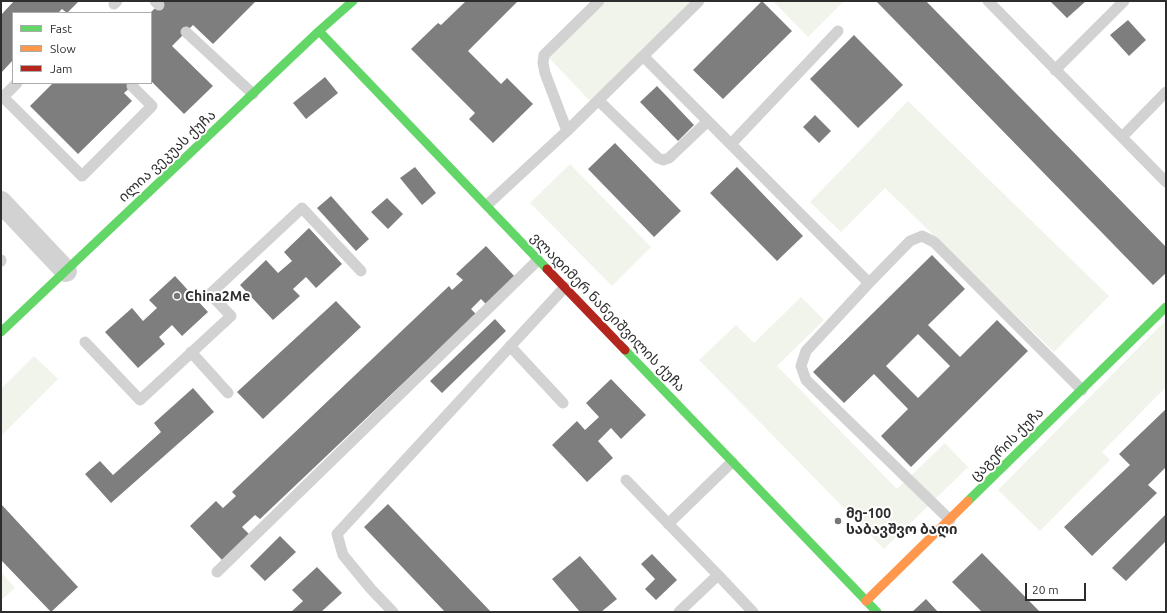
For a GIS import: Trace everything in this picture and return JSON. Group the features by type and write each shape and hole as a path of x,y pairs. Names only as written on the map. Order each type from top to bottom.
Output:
{"street":[{"name":"ილია ვეკუას ქუჩა","path":"1,332 319,31 353,1"},
{"name":"ვლადიმერ ნანეიშვილის ქუჩა","path":"319,31 877,612"},
{"path":"1,202 66,271"},
{"name":"ცაგერის ქუჩა","path":"866,601 1166,307"}],"lane":[{"path":"567,131 545,73 543,63 544,55 599,1"},
{"path":"487,206 567,131 699,1"},
{"path":"1055,70 1124,1"},
{"path":"991,2 1055,70 1166,182"},
{"path":"731,144 838,30"},
{"path":"186,32 253,94"},
{"path":"643,56 869,283"},
{"path":"17,84 2,98 82,176 152,106 132,86"},
{"path":"1122,136 1166,92"},
{"path":"598,100 658,158 663,160 669,158 708,121"},
{"path":"85,342 140,400 231,316 210,294 302,208 361,271"},
{"path":"950,520 806,380 801,366 806,352 869,283 910,241 922,236 934,242 1082,390"},
{"path":"217,572 538,260"},
{"path":"393,612 371,589 343,555 337,534 565,287"},
{"path":"510,346 563,403"},
{"path":"191,352 228,394"},
{"path":"668,524 732,462"},
{"path":"626,480 753,612"},
{"path":"679,612 718,575"}],"shaded area":[{"path":"606,1 695,1 590,101 548,57"},
{"path":"773,1 844,1 808,37"},
{"path":"908,101 1109,296 1054,352 885,188 841,232 810,202"},
{"path":"570,164 651,247 612,286 530,203"},
{"path":"801,297 824,320 777,366 897,489 945,443 968,467 884,549 699,360 736,325 754,343"},
{"path":"1166,320 1166,387 1102,452 1110,460 1040,531 998,490"},
{"path":"34,356 58,379 1,436 1,389"},
{"path":"1,572 15,588 1,600"}],"building":[{"path":"14,1 79,1 68,12 62,9 59,12 12,12 12,61 1,73 1,15"},
{"path":"163,1 256,1 213,44 193,25 172,46 213,86 184,114 152,82 151,12"},
{"path":"466,1 518,1 468,51 501,84 507,78 533,104 493,143 469,119 475,113 411,49 438,23 441,25"},
{"path":"762,1 792,31 723,99 693,70"},
{"path":"876,1 926,1 1166,247 1166,273 1153,285"},
{"path":"1050,1 1086,1 1067,18"},
{"path":"1128,20 1146,40 1129,56 1110,35"},
{"path":"854,35 903,85 858,128 810,79"},
{"path":"325,77 338,93 306,119 293,103"},
{"path":"52,84 134,84 124,93 132,101 78,154 30,106"},
{"path":"657,86 694,125 678,141 640,102"},
{"path":"815,115 831,131 819,143 803,127"},
{"path":"615,143 681,211 654,237 588,169"},
{"path":"415,167 436,193 422,205 400,178"},
{"path":"737,167 803,236 777,261 710,193"},
{"path":"331,196 369,239 356,251 317,208"},
{"path":"387,198 403,214 388,229 371,212"},
{"path":"309,228 342,264 316,288 306,277 293,289 300,296 273,320 240,285 266,260 278,273 292,261 284,252"},
{"path":"486,246 517,279 488,306 481,299 471,309 476,314 260,519 255,515 242,527 249,534 222,560 190,526 216,501 223,508 236,496 232,492 449,286 452,290 463,280 456,274"},
{"path":"932,255 965,289 928,325 960,357 997,320 1028,351 911,467 881,436 908,409 874,374 844,403 813,372","holes":["918,334 950,366 918,398 886,366"]},
{"path":"175,276 208,312 182,336 172,325 159,337 165,344 138,368 105,332 132,308 143,321 157,308 149,300"},
{"path":"336,301 361,327 263,419 237,392"},
{"path":"495,319 506,331 442,393 430,381"},
{"path":"611,379 646,415 621,439 611,428 598,441 613,458 587,482 552,445 577,421 585,430 599,417 586,403"},
{"path":"193,388 214,412 111,503 85,474 100,461 113,475 161,432 154,423"},
{"path":"1166,409 1166,467 1148,485 1157,493 1092,556 1064,527 1130,465 1119,454"},
{"path":"1,504 78,587 51,612 1,560"},
{"path":"388,504 491,612 445,612 364,527"},
{"path":"1166,514 1166,541 1126,581 1112,568"},
{"path":"280,536 296,552 265,581 250,566"},
{"path":"982,553 1040,612 982,612 952,582"},
{"path":"652,554 677,580 656,600 645,589 655,579 641,564"},
{"path":"580,556 617,599 601,612 580,612 552,579"},
{"path":"317,567 342,593 321,612 291,612 303,601 292,590"},
{"path":"926,599 938,612 912,612"}],"traffic: fast":[{"path":"1,332 319,31 353,1"},
{"path":"319,31 547,269"},
{"path":"968,501 1166,307"},
{"path":"625,350 877,612"}],"traffic: slow":[{"path":"866,601 968,501"}],"traffic: jam":[{"path":"547,269 625,350"}],"place":[{"name":"China2Me","path":"177,296"},
{"name":"მე-100 საბავშვო ბაღი","path":"838,521"}]}
